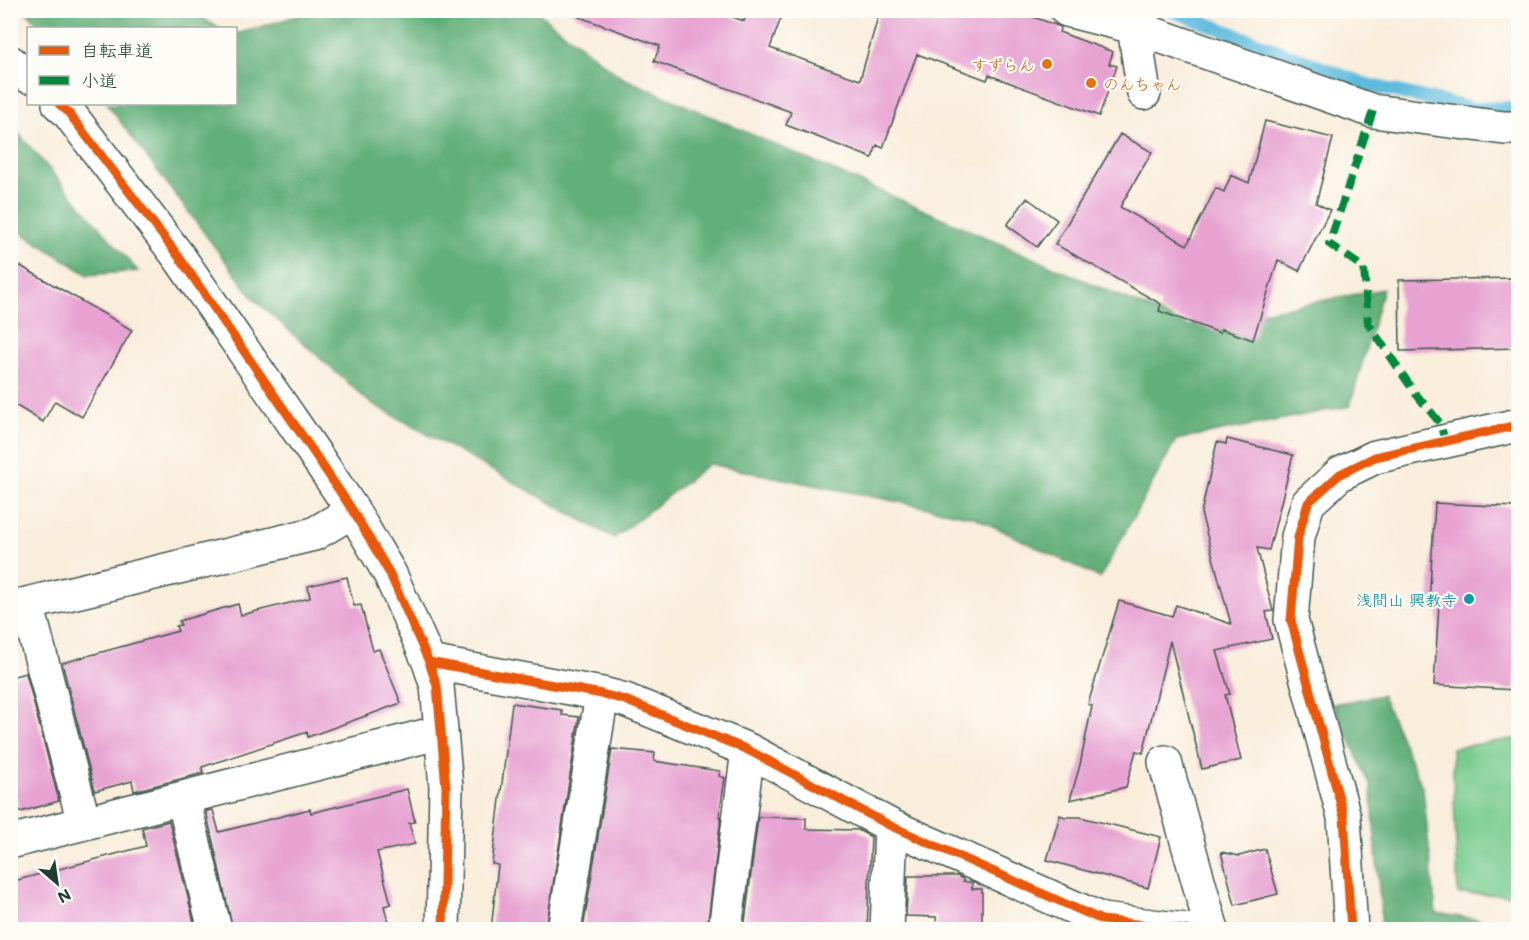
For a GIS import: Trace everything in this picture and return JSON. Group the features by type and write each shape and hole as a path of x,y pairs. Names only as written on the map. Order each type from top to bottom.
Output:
{"street":[{"path":"1066,10 1135,19 1373,111 1518,128"},
{"path":"1135,19 1144,93"},
{"path":"10,62 27,75"},
{"path":"60,105 68,112 179,257 353,511 390,574 429,662 437,686 446,787 443,930"},
{"path":"1351,930 1344,818 1291,620 1298,537 1308,503 1340,474 1375,457 1518,425"},
{"path":"84,823 19,606 314,534 353,511"},
{"path":"429,662 625,700 748,750 891,826 1102,920 1185,930"},
{"path":"564,930 602,694"},
{"path":"10,842 441,732"},
{"path":"725,930 748,750"},
{"path":"1165,762 1212,930"},
{"path":"183,798 215,930"},
{"path":"887,930 891,826"}],"green space":[{"path":"24,11 191,11 217,27 43,27"},
{"path":"313,11 536,11 621,77 1188,326 1383,289 1350,406 1176,440 1100,578 974,517 709,464 614,538 369,402 254,299 108,105 237,105 237,34"},
{"path":"11,125 138,271 88,275 11,226"},
{"path":"1382,695 1423,789 1436,913 1518,926 1518,929 1382,928 1371,787 1333,704"},
{"path":"1518,738 1518,895 1458,894 1452,748"}],"building":[{"path":"575,10 713,10 744,21 748,10 760,10 781,18 770,48 860,80 880,10 1014,10 1061,27 1059,32 1113,52 1109,64 1117,66 1099,116 989,75 987,80 917,54 883,148 877,145 872,158 786,125 791,112 654,61 660,46 574,15"},
{"path":"1265,121 1333,138 1316,203 1330,210 1299,271 1278,260 1253,340 1221,329 1220,333 1159,311 1161,304 1055,244 1120,134 1152,152 1120,207 1187,245 1216,188 1224,192 1231,175 1249,183"},
{"path":"1027,198 1057,220 1037,247 1007,225"},
{"path":"10,260 132,330 82,417 55,401 43,422 10,402"},
{"path":"1518,278 1518,348 1400,351 1399,280"},
{"path":"1227,439 1293,455 1269,550 1257,548 1273,611 1266,612 1272,639 1217,651 1230,694 1225,695 1241,760 1202,769 1170,641 1143,753 1136,751 1126,787 1070,800 1092,706 1088,704 1119,601 1172,616 1176,605 1231,624 1201,513 1217,442 1226,444"},
{"name":"浅間山 興教寺","path":"1435,503 1515,507 1513,536 1518,536 1518,637 1515,690 1434,685 1439,604 1429,604"},
{"path":"347,577 354,606 361,605 373,651 379,649 401,703 308,737 307,732 202,767 203,773 134,791 132,781 95,791 62,663 178,631 176,626 181,625 179,621 238,604 241,615 310,598 308,586"},
{"path":"26,673 59,801 20,812 10,775 10,677"},
{"path":"512,703 562,710 562,715 579,717 546,930 491,930 498,865 492,864"},
{"path":"612,749 655,753 654,761 720,771 719,776 725,778 707,930 583,930"},
{"path":"407,789 415,822 409,823 415,844 377,852 391,904 384,906 390,930 233,930 206,811 213,810 219,832 310,809 311,813"},
{"path":"1060,815 1080,817 1161,837 1148,888 1047,860"},
{"path":"758,817 806,818 806,829 858,830 871,837 867,930 744,930"},
{"path":"169,821 196,930 10,930 10,882 146,846 142,828"},
{"path":"1265,849 1278,894 1235,905 1221,852 1239,856"},
{"path":"908,876 957,876 963,881 972,883 972,889 982,889 982,930 937,930 936,917 906,916"}],"waterway":[{"path":"1171,10 1364,84 1472,109 1518,108"}],"marked path":[{"path":"1373,111 1329,244 1364,268 1368,323 1415,393 1440,423 1445,441"}],"cycle path":[{"path":"60,105 68,112 179,257 353,511 390,574 429,662 437,686 446,787 443,930"},
{"path":"1351,930 1344,817 1291,620 1298,537 1308,503 1340,474 1375,457 1518,425"},
{"path":"429,662 625,700 748,750 891,826 1102,920 1186,930"}],"place":[{"name":"すずらん","path":"1047,64"},
{"name":"のんちゃん","path":"1091,83"},
{"name":"浅間山 興教寺","path":"1469,599"}]}
